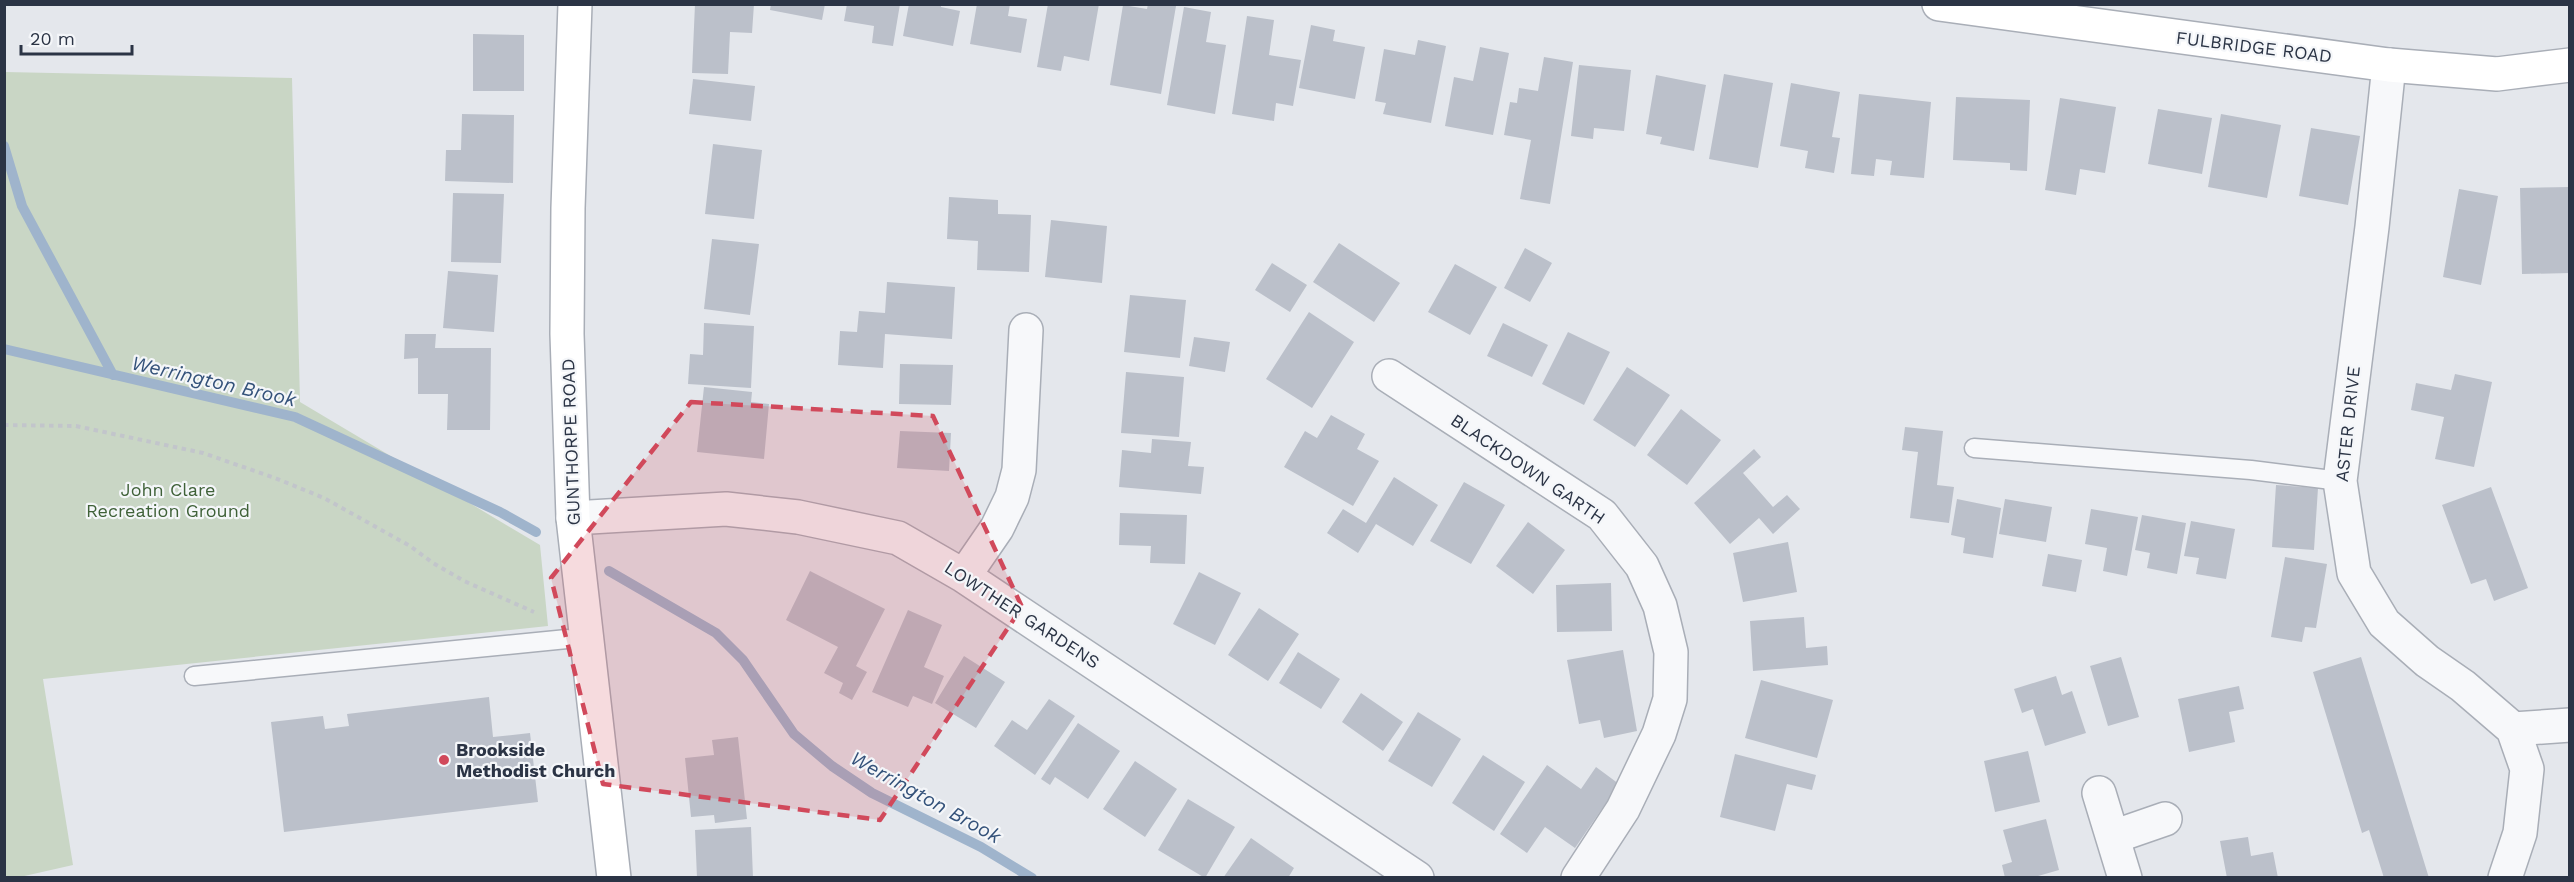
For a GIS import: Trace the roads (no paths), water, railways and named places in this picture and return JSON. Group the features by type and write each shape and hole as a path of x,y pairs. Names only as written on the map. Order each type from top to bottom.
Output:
{"street":[{"name":"GUNTHORPE ROAD","path":"575,4 568,208 567,334 573,518 614,878"},
{"name":"FULBRIDGE ROAD","path":"1939,4 2389,65 2497,74 2570,64"},
{"name":"ASTER DRIVE","path":"2389,65 2372,227 2340,481 2354,573 2384,622 2427,662 2463,686 2513,729"},
{"path":"964,576 997,528 1012,496 1019,470 1026,330"},
{"name":"BLACKDOWN GARTH","path":"1389,376 1602,516 1642,566 1660,606 1671,652 1670,699 1659,734 1623,809 1578,878"},
{"name":"LOWTHER GARDENS","path":"573,518 726,509 798,517 898,538 964,576 1417,878"},
{"path":"2505,878 2520,833 2527,769 2513,729 2570,725"},
{"path":"2099,793 2125,878"},
{"path":"2113,837 2165,819"}],"lane":[{"path":"1974,448 2251,470 2340,481"},
{"path":"194,676 567,639"}],"waterway":[{"name":"Werrington Brook","path":"4,146 22,206 113,375"},
{"name":"Werrington Brook","path":"4,349 295,417 500,512 536,532"},
{"name":"Werrington Brook","path":"609,571 716,633 743,660 794,734 832,766 872,793 981,847 1032,878"}],"place":[{"name":"Brookside Methodist Church","path":"444,760"}],"park label":[{"name":"John Clare Recreation Ground","path":"168,500"}]}
